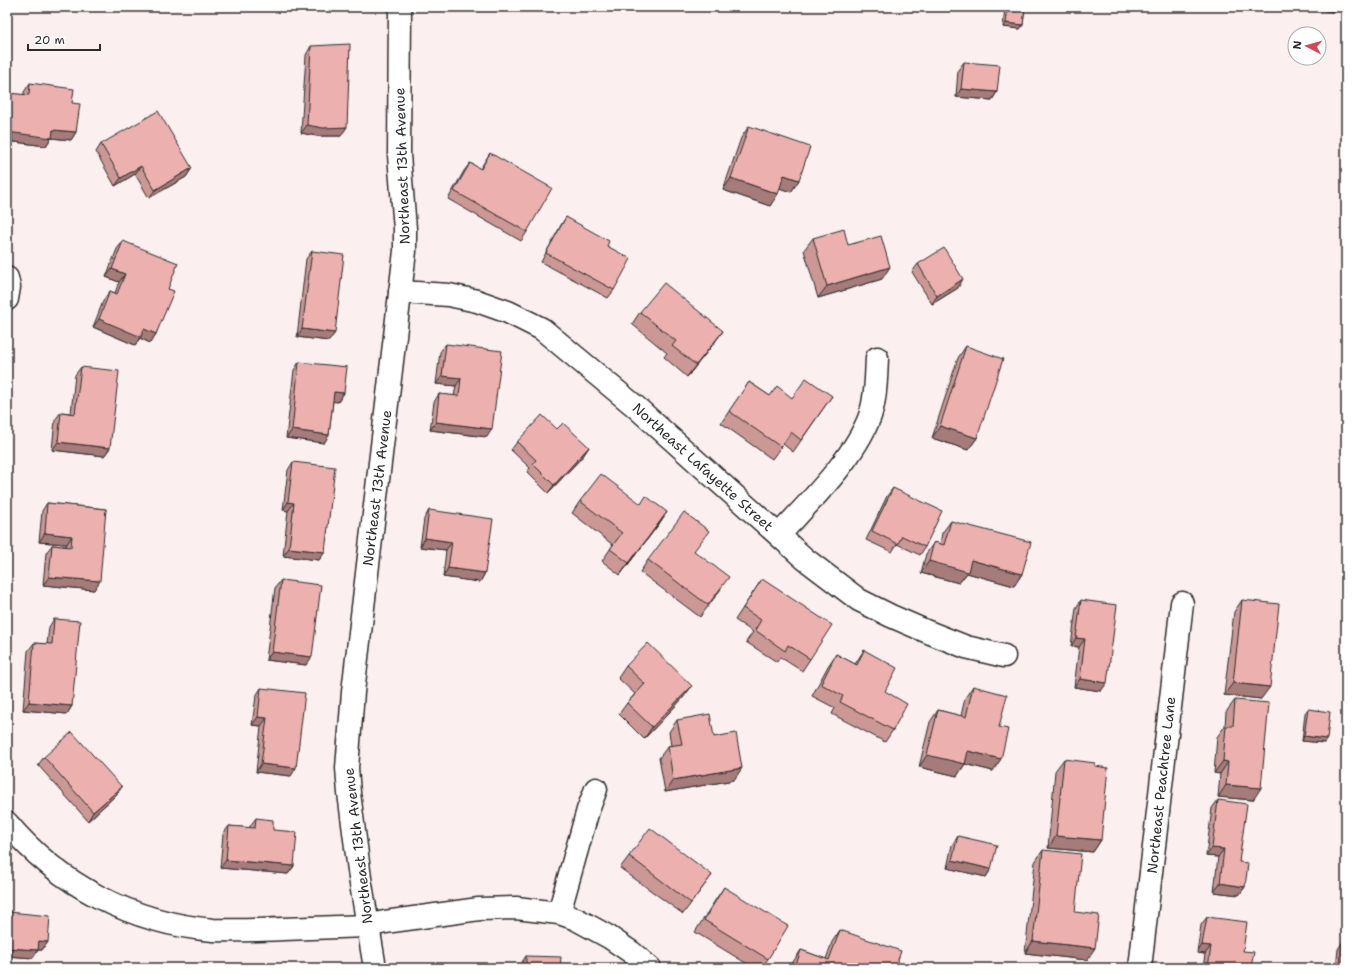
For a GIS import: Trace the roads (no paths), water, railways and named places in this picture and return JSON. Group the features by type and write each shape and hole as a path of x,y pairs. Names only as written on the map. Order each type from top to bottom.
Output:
{"street":[{"name":"Northeast 13th Avenue","path":"375,968 367,926 347,768 353,692 405,251 405,230 399,154 400,7"},
{"path":"7,278 9,287 7,299"},
{"name":"Northeast Lafayette Street","path":"400,292 449,295 477,300 508,312 542,329 636,407 805,559 859,600 928,632 966,646 1004,656"},
{"path":"779,535 819,492 857,442 870,416 876,390 877,358"},
{"name":"Northeast Peachtree Lane","path":"1140,968 1182,603"},
{"path":"559,914 588,810 596,789"},
{"path":"7,823 18,837 47,863 83,888 116,906 149,918 180,926 213,930 367,926 480,909 516,908 559,914 576,919 609,937 650,968"}]}
